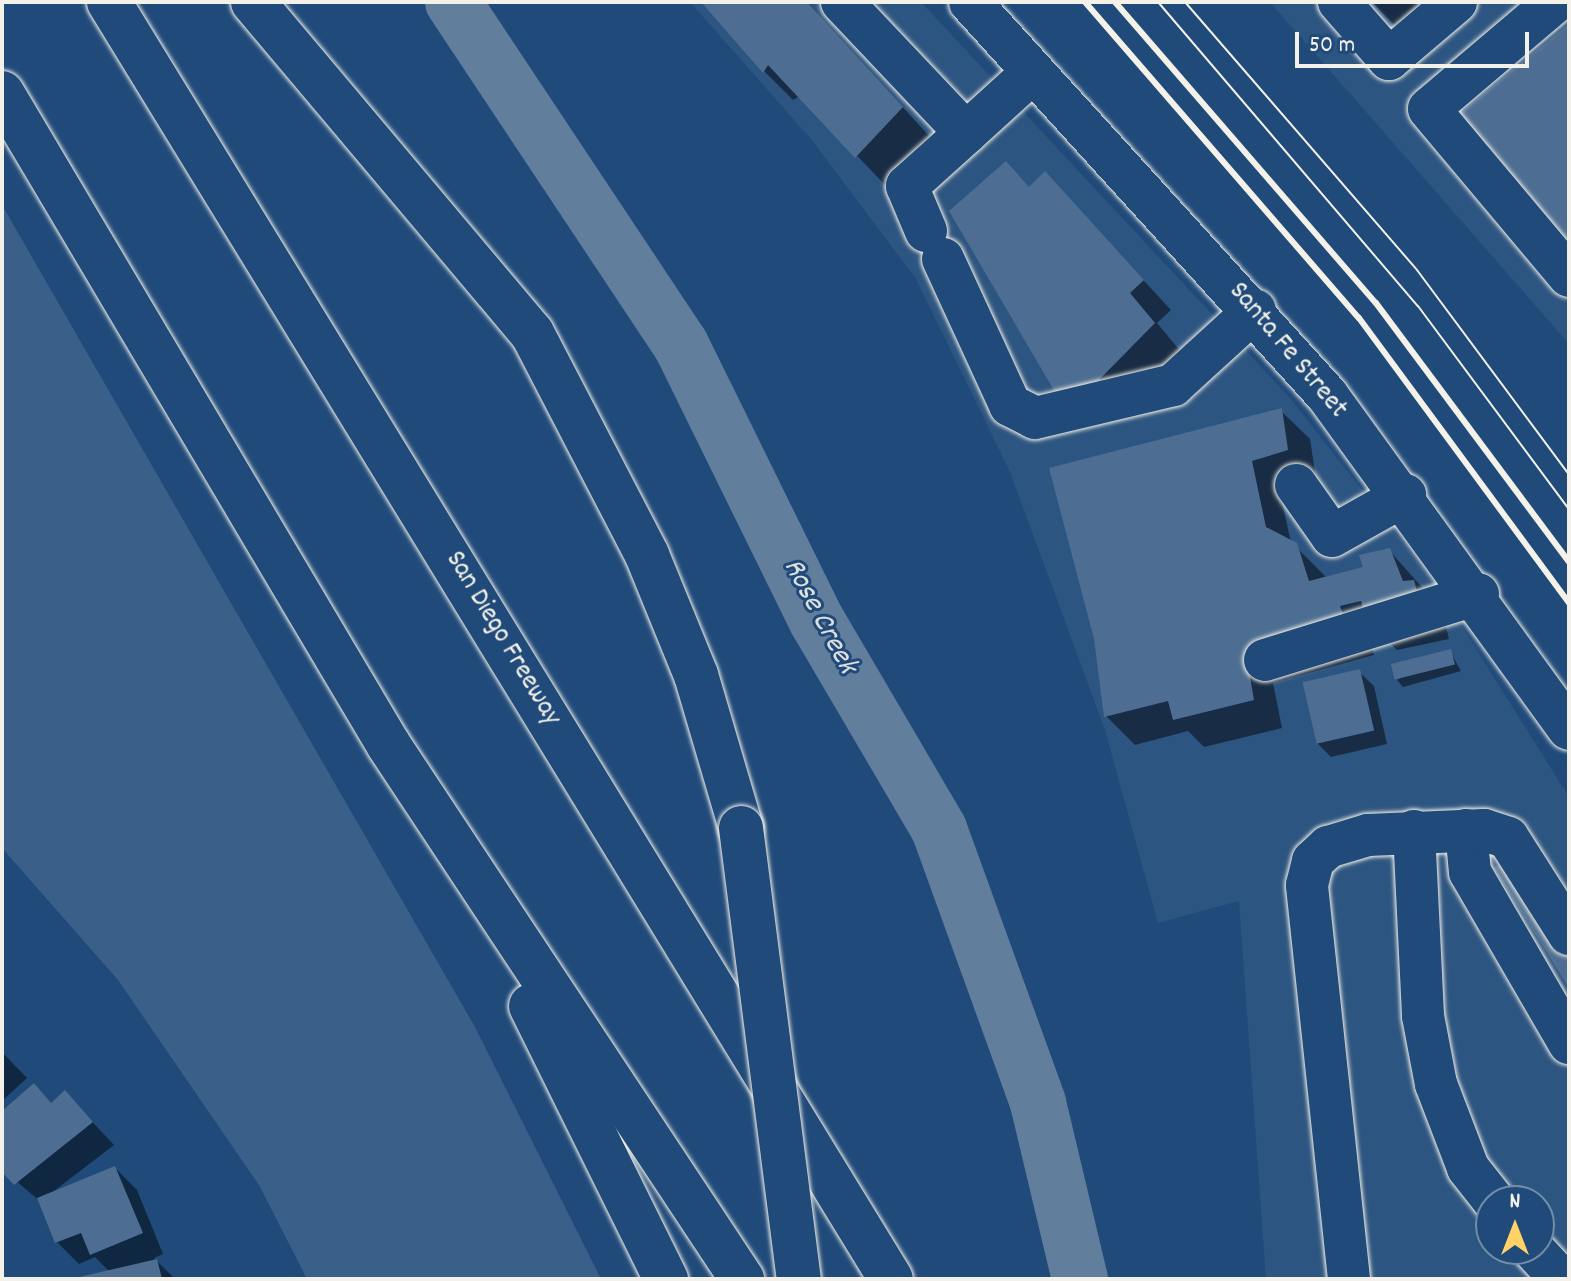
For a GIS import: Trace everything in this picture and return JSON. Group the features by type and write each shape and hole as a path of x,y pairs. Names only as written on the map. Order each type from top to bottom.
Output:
{"highway":[{"name":"San Diego Freeway","path":"109,2 880,1263"},
{"path":"253,2 532,333 647,555 696,675 741,828 799,1279"},
{"path":"2,93 388,744 558,1055 666,1279"},
{"path":"388,744 742,1279"}],"street":[{"path":"842,2 966,133"},
{"name":"Santa Fe Street","path":"970,2 1255,310 1405,495 1478,594 1569,729"},
{"path":"1339,2 1389,59 1456,2"},
{"path":"1555,2 1429,109 1569,276"},
{"path":"1033,72 907,186 1010,405 1035,418 1173,385 1255,310"},
{"path":"1296,485 1332,536 1405,495"},
{"path":"1265,660 1478,594"},
{"path":"1466,830 1470,872 1569,1043"},
{"path":"1349,1279 1307,885 1313,861 1328,847 1414,831 1466,830 1508,838 1569,934"},
{"path":"1414,831 1423,1016 1436,1084 1468,1168 1481,1185"}],"shaded area":[{"path":"690,2 921,2 1291,399 1436,585 1569,797 1569,1279 1266,1279 1239,901 1158,923 1105,730 1010,472 916,279 811,139"},
{"path":"1270,2 1569,2 1569,344"},
{"path":"2,205 475,1027 601,1279 307,1279 259,1185 118,980 2,848"}],"building":[{"path":"701,2 807,2 903,107 855,158 768,65 763,73"},
{"path":"1569,24 1569,248 1457,116"},
{"path":"1006,161 1029,187 1045,171 1144,280 1130,293 1155,323 1091,388 1055,392 949,211"},
{"path":"1282,408 1288,450 1252,461 1266,527 1297,543 1309,581 1363,567 1359,555 1390,548 1403,581 1414,580 1422,610 1367,623 1361,601 1340,606 1347,626 1246,654 1254,700 1173,720 1168,701 1104,717 1094,639 1049,468"},
{"path":"1451,649 1455,665 1395,680 1391,664"},
{"path":"1360,669 1374,730 1317,744 1303,682"},
{"path":"1507,859 1569,959 1569,988 1494,868"},
{"path":"34,1083 51,1103 65,1090 93,1122 14,1185 2,1172 2,1111"},
{"path":"115,1166 143,1233 90,1255 81,1233 55,1243 37,1198"},
{"path":"157,1259 162,1279 75,1279 75,1278"}],"waterway":[{"name":"Rose Creek","path":"453,2 681,345 817,621 939,829 1038,1103 1080,1279"}],"tram line":[{"path":"1158,2 1418,306 1569,509"},
{"path":"1185,2 1417,270 1569,475"}],"railway":[{"path":"1085,2 1359,318 1569,603"},
{"path":"1115,2 1376,303 1569,562"}]}
